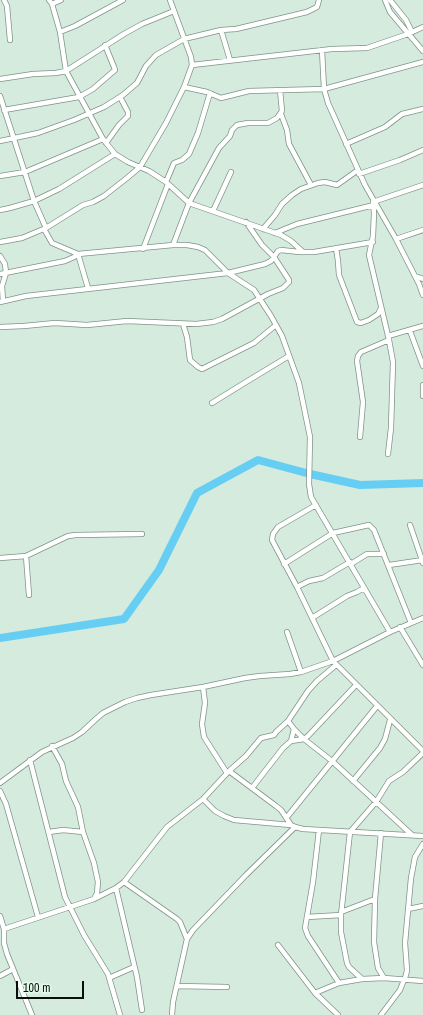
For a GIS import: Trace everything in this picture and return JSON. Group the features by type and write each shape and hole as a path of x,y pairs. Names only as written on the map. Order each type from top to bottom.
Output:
{"street":[{"path":"4,0 7,6 10,40"},
{"path":"60,0 51,2 60,32 66,71 104,141 115,154 128,162 149,170 167,183 189,203 275,233 291,241 302,252"},
{"path":"60,32 75,26 123,0"},
{"path":"0,242 22,238 45,229 83,205 104,196 140,166 166,123 184,87 192,65 191,57 170,0"},
{"path":"0,141 38,133 104,107 120,97 137,83 150,60 166,48 184,39 221,30 236,29 308,12 317,7 319,0"},
{"path":"385,0 390,12 410,33 423,51"},
{"path":"390,0 406,20 410,33"},
{"path":"0,79 66,71 105,45 142,24 174,11"},
{"path":"192,65 322,50 367,48 423,27"},
{"path":"221,30 230,60"},
{"path":"4,110 79,97 97,87 115,70 105,45"},
{"path":"322,50 324,89 328,103 374,204 396,239 423,295"},
{"path":"184,87 210,93 221,98 226,98 249,91 324,89 423,62"},
{"path":"280,90 282,105 281,114 290,144 311,185"},
{"path":"143,249 174,163 182,160 189,154 198,132 210,93"},
{"path":"0,96 34,201 52,243 78,254 173,245 198,247 210,254 228,273 247,285 260,298 276,325 299,383 310,437 311,497 390,632"},
{"path":"0,176 25,172 104,141 128,116 128,112 120,97"},
{"path":"346,144 384,127 402,114 423,109"},
{"path":"173,245 189,203 219,148 230,136 234,128 241,124 272,122 281,114"},
{"path":"263,229 285,200 301,189 325,182 338,185 359,172 400,160 423,150"},
{"path":"0,210 34,201 59,189 115,154"},
{"path":"213,211 231,172"},
{"path":"275,233 297,224 374,204 423,185"},
{"path":"374,204 374,223 369,255 389,338 393,362 388,454"},
{"path":"0,327 55,323 87,325 126,321 204,324 218,321 241,310 260,298 283,288 289,280 274,257 262,245 246,222"},
{"path":"396,239 423,230"},
{"path":"0,256 5,264 6,273 2,286 1,301 26,296 88,288 228,273 265,264 281,250 314,252 372,242"},
{"path":"336,248 339,275 358,322 361,323 369,320 378,314 382,308"},
{"path":"0,274 65,261 78,254"},
{"path":"78,254 88,288"},
{"path":"415,276 423,279"},
{"path":"183,324 187,337 190,360 198,368 202,369 254,343 276,325"},
{"path":"360,437 362,402 357,361 358,356 361,352 389,338 423,326"},
{"path":"410,331 423,366"},
{"path":"212,403 289,356"},
{"path":"423,385 423,396"},
{"path":"316,505 278,526 273,534 272,540 334,663 423,752 403,772 389,781 376,802 350,832 341,914 341,932 347,963 349,967 362,979"},
{"path":"284,564 333,533 369,525 374,530 411,623"},
{"path":"389,565 423,561 410,525"},
{"path":"0,558 26,556 68,536 142,534"},
{"path":"297,587 309,581 323,578 367,554 384,554"},
{"path":"26,556 29,595"},
{"path":"312,618 345,597 364,588"},
{"path":"0,783 30,760 52,746 73,738 100,716 124,702 152,694 203,687 245,678 290,674 334,663 390,632 423,618"},
{"path":"400,627 423,665"},
{"path":"287,632 300,672"},
{"path":"4,929 94,899 116,888 124,882 167,827 204,799 228,772 246,756 261,738 264,736 274,735 288,721 308,691 334,663"},
{"path":"291,741 304,739 356,685"},
{"path":"203,687 205,704 202,724 204,737 228,772 276,806 293,826"},
{"path":"286,818 377,706"},
{"path":"354,781 380,748 385,739 390,720"},
{"path":"288,721 304,739 332,761 412,835"},
{"path":"252,788 280,752 291,741 294,729"},
{"path":"52,746 62,764 66,781 78,807 83,832 94,863 98,882 97,893 94,899"},
{"path":"30,760 65,897 109,978 120,1015"},
{"path":"0,791 6,804 38,917"},
{"path":"204,799 215,811 234,820 319,830 423,836"},
{"path":"172,1015 173,1002 187,939 193,930 293,826"},
{"path":"49,832 63,830 83,832"},
{"path":"319,830 314,882 305,928 308,936 339,983"},
{"path":"381,833 375,899 374,942 378,968 384,978"},
{"path":"381,1015 400,990 407,970 405,943 413,864 418,851 423,844"},
{"path":"124,882 177,919 180,922 187,939"},
{"path":"116,888 142,1010"},
{"path":"307,917 341,914 375,899"},
{"path":"408,909 423,906"},
{"path":"0,916 4,929 4,943 12,969 32,1015"},
{"path":"278,945 315,993 338,1015"},
{"path":"109,978 134,968"},
{"path":"0,976 12,969"},
{"path":"315,993 339,983 362,979 384,978 423,982"},
{"path":"177,986 227,987"}],"waterway":[{"path":"0,638 124,619 159,570 197,493 258,460 310,474 360,485 423,483"}]}
